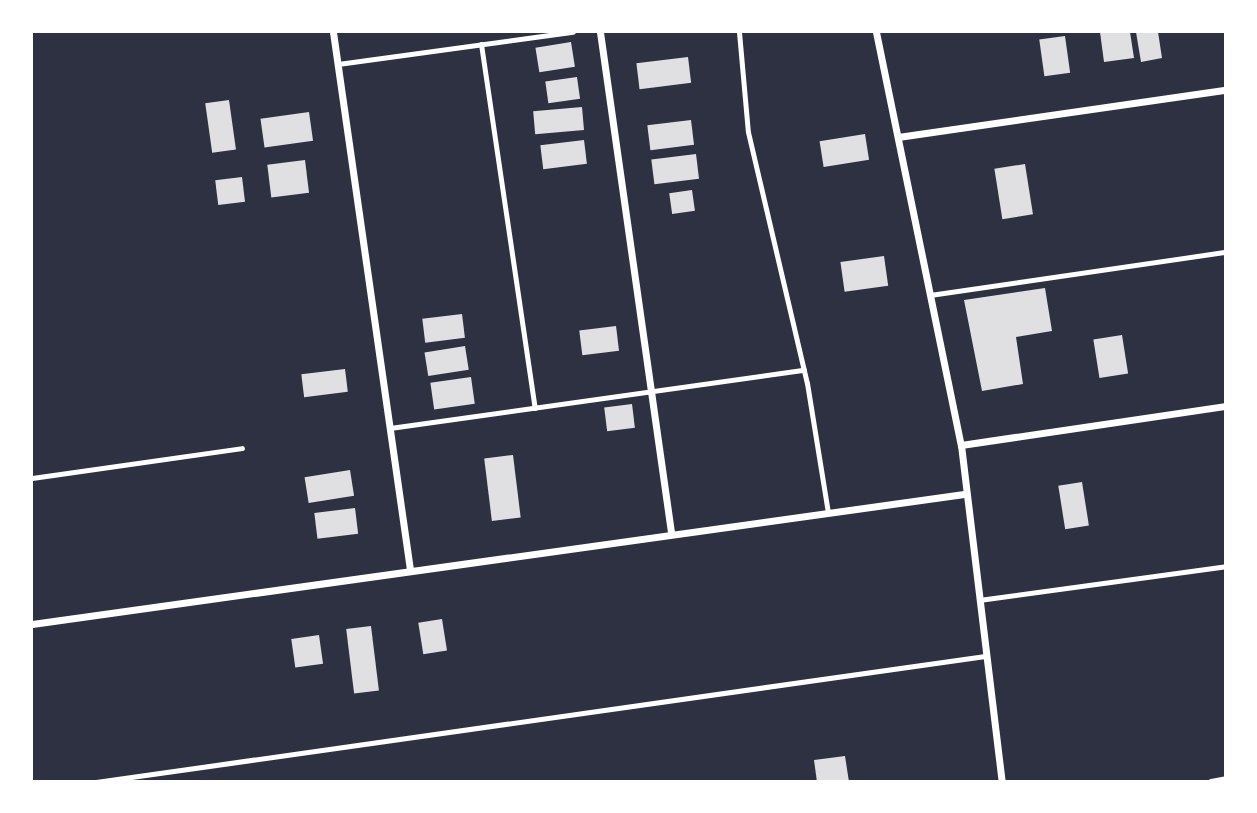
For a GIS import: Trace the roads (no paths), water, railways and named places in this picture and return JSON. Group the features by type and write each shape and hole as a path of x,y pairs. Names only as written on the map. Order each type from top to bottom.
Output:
{"street":[{"path":"333,32 411,570"},
{"path":"600,32 671,532"},
{"path":"876,32 961,445 977,601 1002,782"},
{"path":"898,137 1226,90"},
{"path":"961,445 1226,406"},
{"path":"32,624 671,532 964,494"},
{"path":"1211,782 1226,779"}],"lane":[{"path":"338,64 573,32"},
{"path":"739,32 748,132 804,370 828,512"},
{"path":"481,44 535,408"},
{"path":"930,295 1226,252"},
{"path":"390,428 804,370"},
{"path":"32,478 242,448"},
{"path":"977,601 1226,566"},
{"path":"96,782 985,656"}]}
